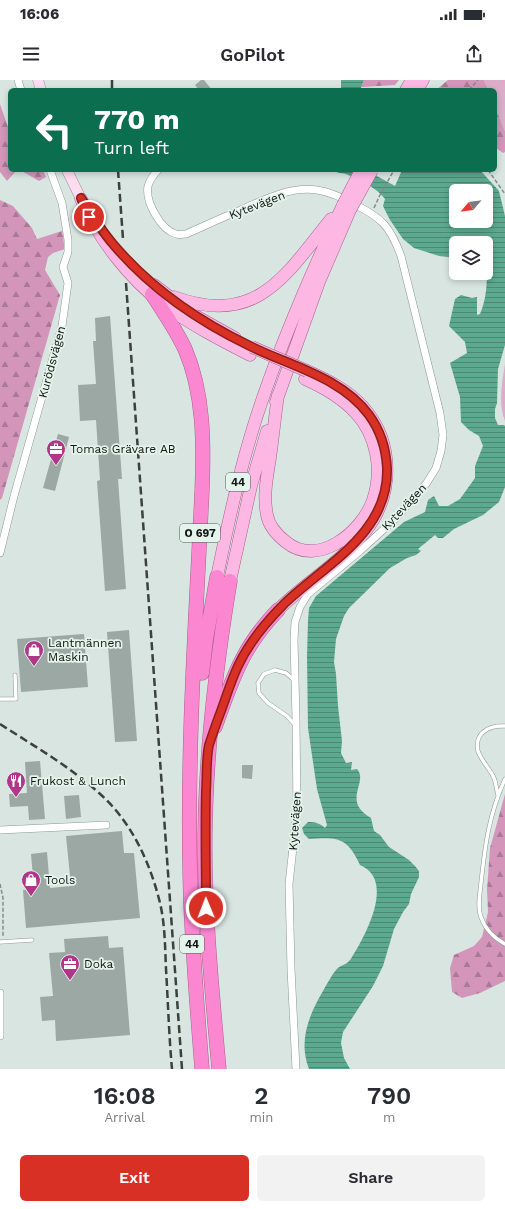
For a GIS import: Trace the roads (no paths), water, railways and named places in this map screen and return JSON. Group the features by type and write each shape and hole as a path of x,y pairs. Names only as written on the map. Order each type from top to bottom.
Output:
{"highway":[{"name":"O 697","path":"157,293 185,350 195,382 202,431 202,491 192,695 190,783"},
{"name":"44","path":"202,1069 191,922 189,849 190,783 206,639 217,576"},
{"name":"44","path":"219,1069 207,922 205,834 212,706 220,641 230,581"},
{"name":"O 697","path":"209,746 229,689 243,655 258,632 278,610"}],"main road":[{"name":"44","path":"230,581 251,486 278,395 360,172"},
{"name":"44","path":"217,576 238,482 266,390 311,274 347,208 371,172"},
{"name":"O 697","path":"81,198 89,217 108,246 134,277 157,293 251,351 306,375 332,383 343,390 362,407 376,427 384,449 386,460 386,482 381,504 371,524 348,550 278,610"},
{"path":"157,293 196,304 209,306 230,306 251,300 271,287 292,267 347,208"},
{"path":"278,395 266,485 267,516 279,537 299,550 310,551 330,547 346,537 364,515 372,501 376,489 378,466 373,441 356,412 306,375"}],"street":[{"name":"Kurödsvägen","path":"0,552 14,496 62,326 68,283 63,268 68,252 68,240 62,203 51,172"},
{"name":"O 697","path":"68,172 81,198"},
{"name":"Kytevägen","path":"156,172 152,177 148,187 148,195 151,206 158,219 168,230 177,235 186,234 278,195 297,190 317,190 334,195 372,213 385,224 394,238 402,256 440,413 443,435 441,451 436,468 426,484 395,519 360,551 308,594 300,607 295,622 294,640 298,811 289,884 296,1069"},
{"path":"0,830 106,825"},
{"path":"0,993 0,1036"}],"lane":[{"path":"295,681 286,673 275,670 264,674 258,683 260,693 268,703 287,716 297,727"},
{"path":"0,699 16,699 15,675"},
{"path":"498,796 493,776 478,751 479,738 485,729 494,726 505,726"},
{"path":"505,779 489,824 485,846 480,899 481,916 489,932 505,944"},
{"path":"1,942 32,940"}],"railway":[{"path":"112,80 112,88"},
{"path":"118,172 123,239"},
{"path":"126,283 182,1069"},
{"path":"0,724 38,748 88,783 121,816 138,843 151,872 163,919 172,1069"}],"place":[{"name":"Tomas Grävare AB","path":"56,466"},
{"name":"Lantmännen Maskin","path":"34,667"},
{"name":"Frukost & Lunch","path":"16,798"},
{"name":"Tools","path":"31,897"},
{"name":"Doka","path":"70,981"}]}
